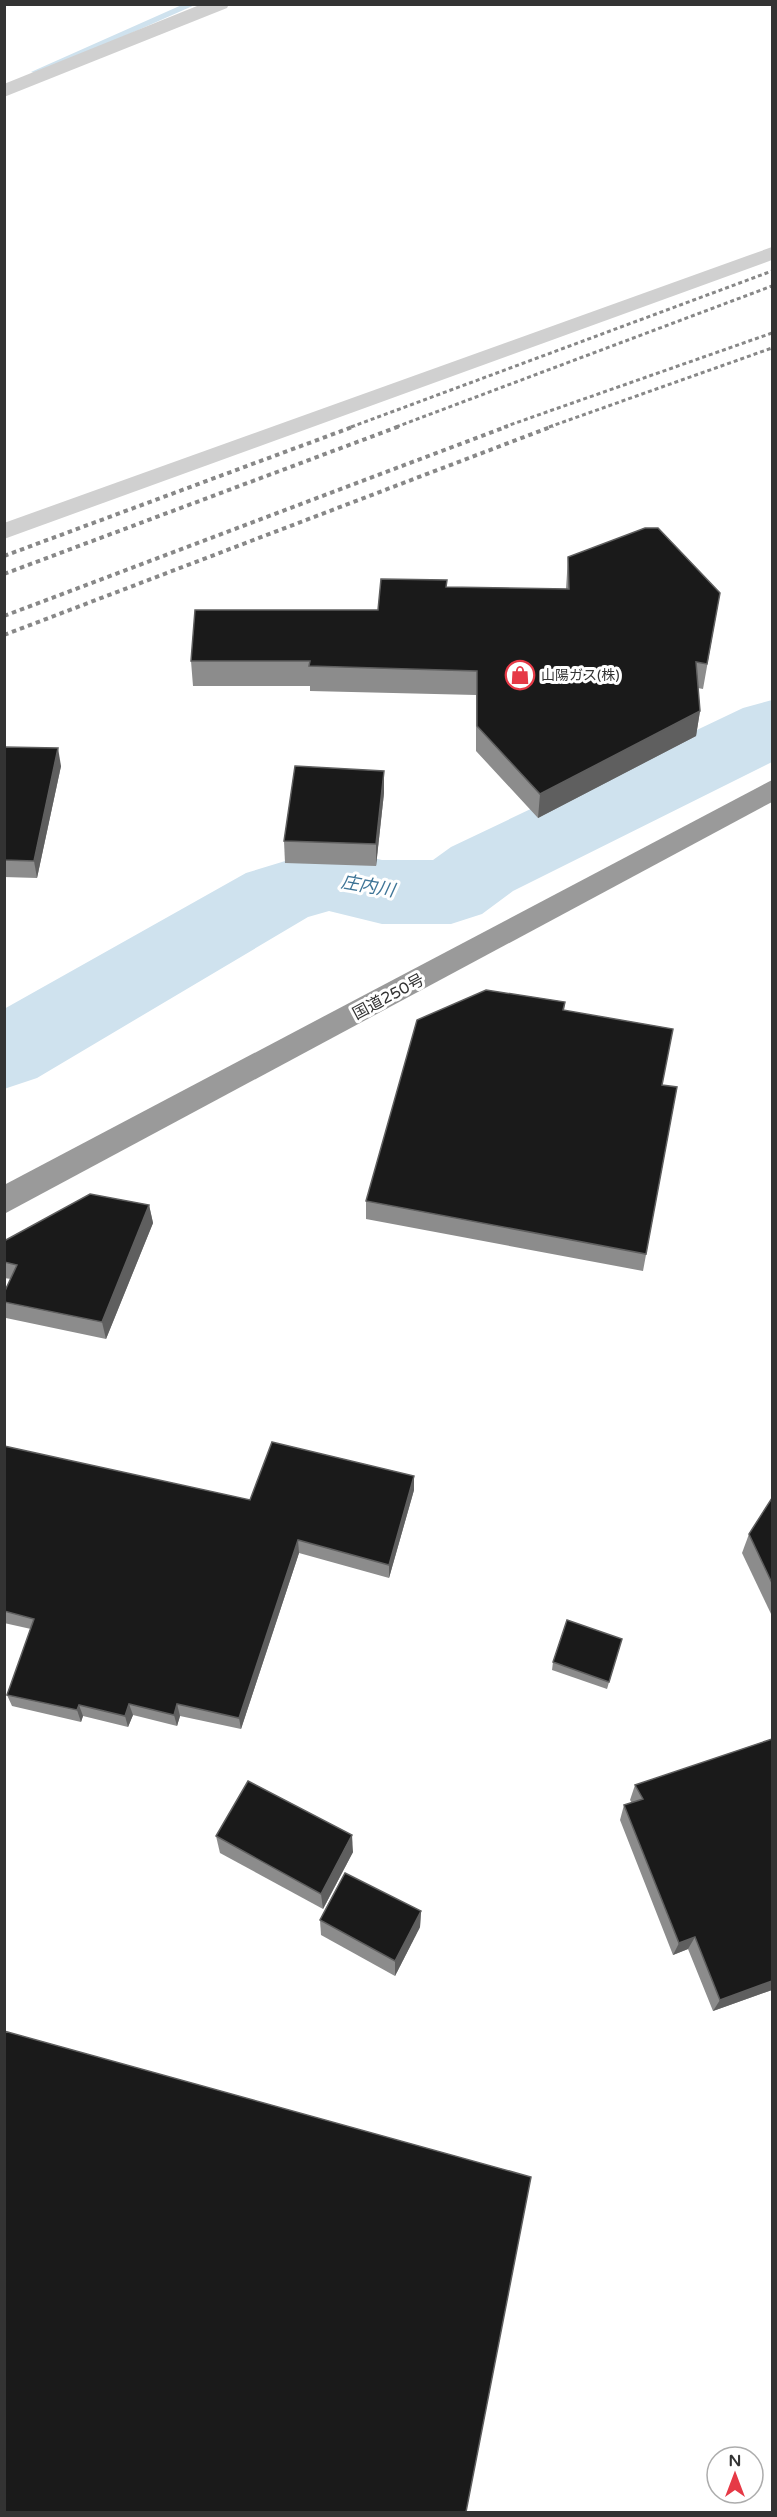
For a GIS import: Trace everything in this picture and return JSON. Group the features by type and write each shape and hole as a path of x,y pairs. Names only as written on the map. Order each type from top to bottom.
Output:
{"highway":[{"name":"国道250号","path":"4,1201 772,790"}],"street":[{"path":"4,91 220,4"},
{"path":"4,532 772,253"}],"building":[{"path":"645,528 658,528 720,593 707,664 696,662 700,711 540,794 477,726 477,671 309,666 310,661 191,661 195,610 378,610 381,579 447,580 446,587 569,589 568,557"},
{"path":"4,747 58,748 34,861 4,860"},
{"path":"295,766 384,771 376,844 284,841"},
{"path":"486,990 565,1002 563,1010 673,1029 662,1085 677,1087 646,1254 366,1201 417,1020"},
{"path":"90,1194 149,1205 102,1322 4,1302 4,1293 17,1265 4,1262 4,1241"},
{"path":"272,1442 414,1476 389,1565 298,1540 239,1718 177,1704 174,1715 129,1704 125,1716 79,1705 77,1710 7,1695 34,1619 4,1611 4,1446 250,1500"},
{"path":"772,1498 772,1583 749,1534"},
{"path":"567,1620 622,1639 609,1682 553,1662"},
{"path":"772,1739 772,1981 720,2000 695,1937 679,1943 624,1805 643,1799 635,1785"},
{"path":"248,1781 352,1835 321,1894 216,1836"},
{"path":"345,1873 421,1911 395,1961 320,1920"},
{"path":"4,2031 531,2177 466,2512 4,2512"}],"waterway":[{"path":"36,72 193,4"},
{"name":"庄内川","path":"4,1053 277,895 328,879 382,892 451,892 482,869 772,728"}],"railway":[{"path":"351,427 772,271"},
{"path":"396,427 772,286"},
{"path":"504,427 772,333"},
{"path":"549,427 772,348"},
{"path":"4,556 355,426"},
{"path":"4,574 400,426"},
{"path":"4,616 508,426"},
{"path":"4,635 553,426"}],"place":[{"name":"山陽ガス(株)","path":"520,675"}]}
